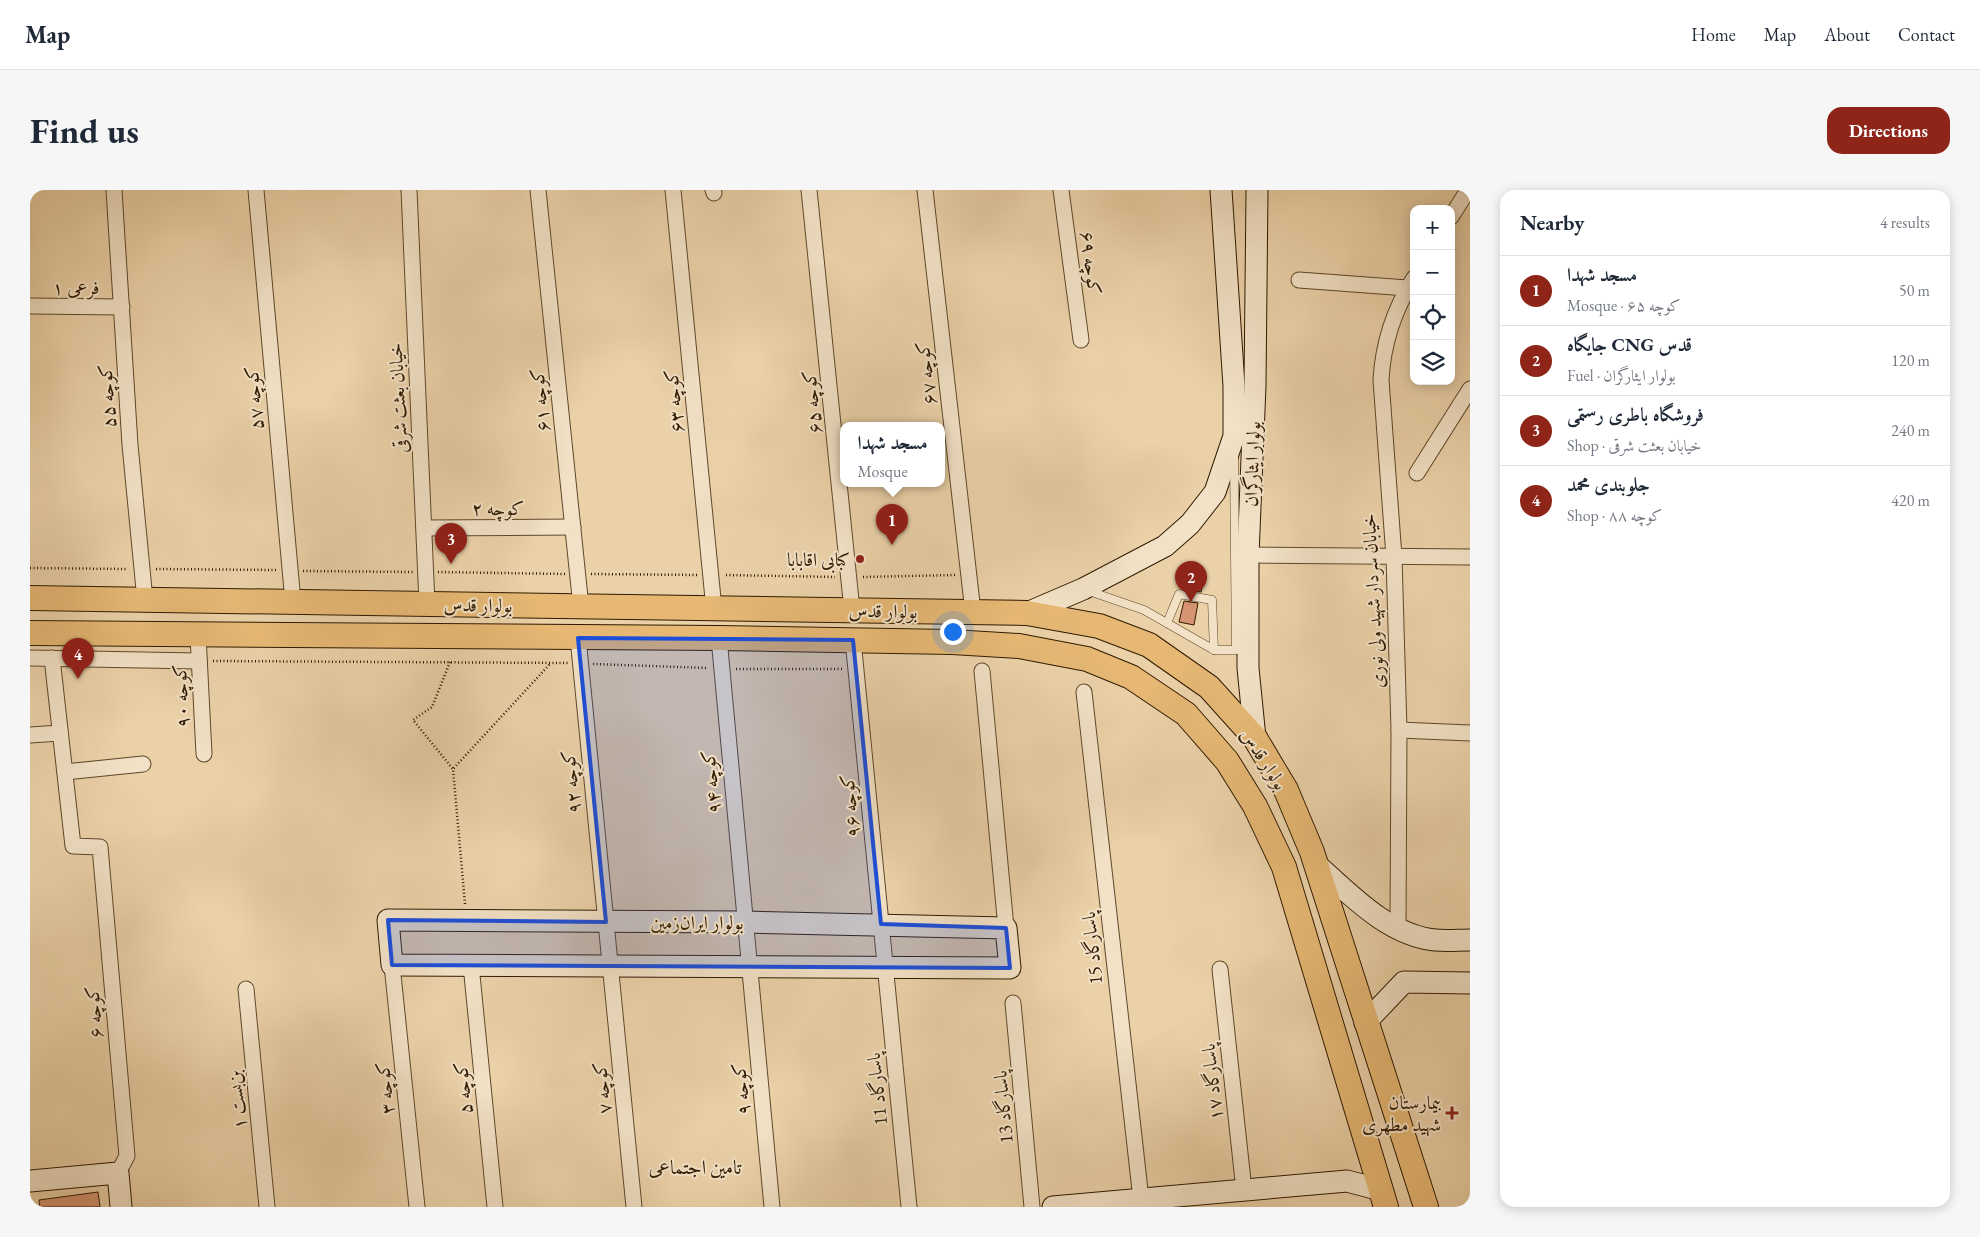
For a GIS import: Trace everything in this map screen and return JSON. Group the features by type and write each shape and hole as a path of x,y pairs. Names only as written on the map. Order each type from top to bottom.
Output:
{"main road":[{"name":"بولوار قدس","path":"30,598 1026,613 1099,626 1149,645 1209,687 1255,738 1286,790 1315,863 1365,1023 1426,1207"},
{"name":"بولوار قدس","path":"30,633 719,638 853,640 1019,646 1087,659 1131,677 1186,714 1227,761 1255,806 1284,866 1383,1199"}],"street":[{"name":"کوچه ۵۵","path":"114,190 130,446 145,600"},
{"name":"کوچه ۵۷","path":"256,190 293,602"},
{"name":"خیابان بعثت شرقی","path":"409,190 427,604"},
{"name":"کوچه ۶۱","path":"538,190 581,607"},
{"name":"کوچه ۶۳","path":"673,190 714,609"},
{"name":"کوچه ۶۵","path":"809,190 840,483"},
{"name":"کوچه ۶۷","path":"925,190 973,612"},
{"name":"کوچه ۶۹","path":"1061,190 1081,340"},
{"name":"بولوار ایثارگران","path":"1026,613 1083,589 1165,546 1190,524 1215,492 1234,436 1234,386 1221,190"},
{"name":"بولوار ایثارگران","path":"1255,738 1248,668 1248,555 1255,386 1257,190"},
{"path":"1455,211 1468,190"},
{"path":"1299,280 1410,283"},
{"name":"خیابان سردار شهید ولی نوری","path":"1398,929 1399,730 1394,556 1381,380 1382,355 1393,320 1410,285"},
{"name":"فرعی ۱","path":"30,306 122,307"},
{"path":"1417,473 1470,389"},
{"name":"کوچه ۶۵","path":"840,487 852,610"},
{"name":"کوچه ۲","path":"424,528 573,527"},
{"path":"1248,555 1470,558"},
{"name":"کوچه ۹۰","path":"198,635 204,754"},
{"name":"کوچه ۹۲","path":"578,638 610,966"},
{"name":"کوچه ۹۴","path":"719,638 720,669 749,967"},
{"name":"کوچه ۹۶","path":"853,640 886,967"},
{"path":"30,658 199,661"},
{"path":"52,658 65,772 143,764"},
{"path":"392,965 1010,968 982,671"},
{"name":"پاسارگاد 15","path":"1084,692 1147,1202"},
{"path":"1399,730 1470,733"},
{"path":"30,735 60,733"},
{"name":"کوچه ۶","path":"65,772 73,846 99,846 127,1156 118,1173"},
{"path":"1315,863 1369,910 1398,929 1433,940 1470,940"},
{"name":"بولوار ایران‌زمین","path":"392,965 388,920 745,922 1006,928"},
{"name":"کوچه ۳","path":"392,965 417,1207"},
{"name":"کوچه ۵","path":"471,966 495,1207"},
{"name":"کوچه ۷","path":"610,966 634,1207"},
{"name":"کوچه ۹","path":"749,967 772,1207"},
{"name":"پاسارگاد 11","path":"886,967 909,1207"},
{"name":"پاسارگاد ۱۷","path":"1220,969 1244,1190"},
{"path":"1365,1023 1404,982 1470,983"},
{"name":"بن‌بست ۱","path":"246,989 267,1207"},
{"name":"پاسارگاد 13","path":"1013,1003 1032,1207"},
{"path":"30,1181 118,1173 122,1207"},
{"path":"1053,1207 1147,1202 1244,1190 1347,1181 1383,1199"}],"lane":[{"path":"1083,589 1144,610 1214,650 1236,650 1234,436"},
{"path":"1167,623 1179,594 1212,600 1214,650"}],"path":[{"path":"30,568 850,577 969,575"},
{"path":"199,661 579,663 720,669 856,668"},
{"path":"450,662 432,707 413,720 453,769 467,921"},
{"path":"453,769 551,663"}],"highlighted area":[{"path":"578,638 853,640 881,924 1006,928 1010,968 392,965 388,920 606,922"}],"building":[{"path":"1188,579 1203,583 1201,592 1186,590"},
{"path":"1184,601 1198,603 1194,625 1179,622"},
{"path":"98,1192 100,1207 40,1207 39,1200"}],"place":[{"name":"مسجد شهدا","path":"892,545"},
{"name":"کبابی اقابابا","path":"860,559"},
{"name":"فروشگاه باطری رستمی","path":"451,564"},
{"name":"جایگاه CNG قدس","path":"1191,602"},
{"name":"جلوبندی محمد","path":"78,679"},
{"name":"بیمارستان شهید مطهری","path":"1452,1113"}],"district":[{"name":"تامین اجتماعی","path":"695,1167"}]}
